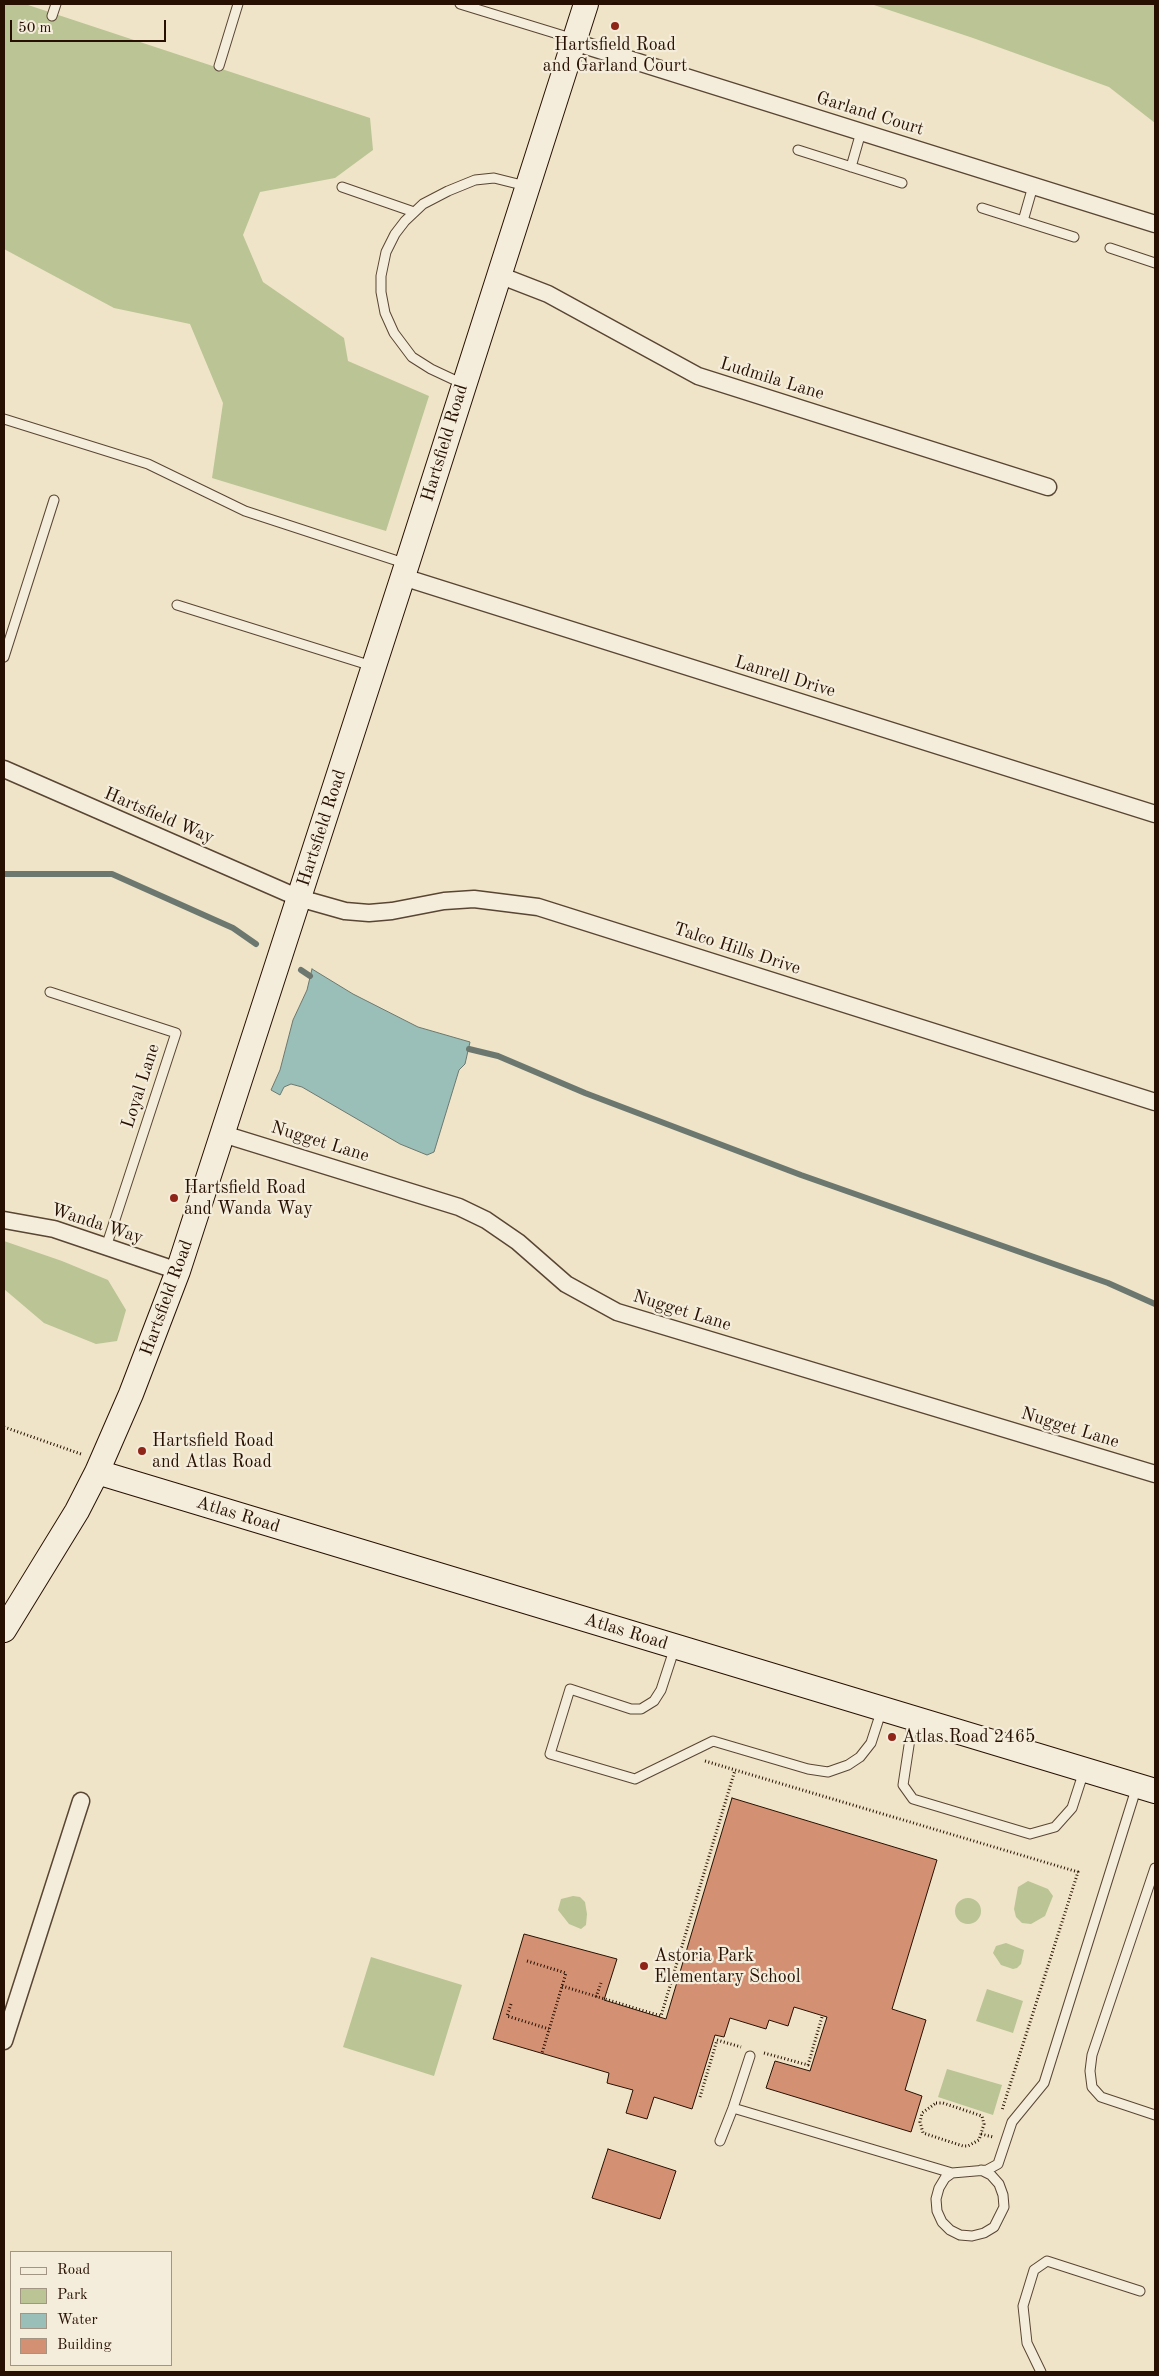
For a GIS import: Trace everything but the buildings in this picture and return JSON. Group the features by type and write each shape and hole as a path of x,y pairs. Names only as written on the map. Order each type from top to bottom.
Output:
{"street":[{"name":"Hartsfield Road","path":"4,1630 77,1511 100,1466 131,1394 178,1271 405,571 586,4"},
{"name":"Garland Court","path":"574,40 1155,224"},
{"name":"Ludmila Lane","path":"499,275 548,294 698,376 1048,487"},
{"name":"Lanrell Drive","path":"405,571 1155,814"},
{"name":"Hartsfield Way","path":"4,769 299,898"},
{"name":"Talco Hills Drive","path":"299,898 344,911 369,913 444,901 474,899 538,907 1155,1102"},
{"name":"Nugget Lane","path":"223,1134 459,1207 486,1220 518,1242 566,1284 618,1312 678,1332 1155,1474"},
{"name":"Wanda Way","path":"4,1220 54,1229 178,1271"},
{"name":"Atlas Road","path":"100,1466 675,1647 1146,1788"},
{"path":"4,2041 81,1801"}],"lane":[{"path":"52,16 56,4"},
{"path":"219,66 238,4"},
{"path":"460,4 574,40"},
{"path":"851,167 861,132"},
{"path":"798,150 902,183"},
{"path":"464,384 431,369 412,357 394,333 385,313 381,284 386,252 395,234 414,212 424,204 448,191 476,180 494,178 527,186"},
{"path":"1023,221 1033,186"},
{"path":"342,188 414,212"},
{"path":"982,208 1074,237"},
{"path":"1110,248 1155,263"},
{"path":"4,419 148,464 245,511 405,571"},
{"path":"4,657 54,500"},
{"path":"177,605 374,666"},
{"name":"Loyal Lane","path":"50,992 176,1033 106,1248"},
{"path":"675,1647 661,1690 654,1701 642,1709 631,1709 570,1689 550,1754 635,1779 713,1741 808,1770 828,1772 848,1765 860,1757 871,1743 882,1709"},
{"path":"913,1718 903,1785 913,1799 1030,1834 1055,1828 1072,1808 1085,1770"},
{"path":"733,2108 952,2173 981,2170 998,2164 1012,2122 1044,2083 1146,1788"},
{"path":"1155,1868 1092,2055 1090,2071 1092,2087 1100,2097 1155,2115"},
{"path":"720,2141 750,2056"},
{"path":"952,2173 945,2178 939,2188 936,2199 937,2211 942,2222 950,2230 960,2235 972,2236 984,2234 994,2227 1004,2207 1004,2195 999,2184 991,2175 981,2170"},
{"path":"1042,2372 1027,2343 1022,2306 1034,2270 1047,2261 1140,2290"}],"path":[{"path":"4,1427 100,1466"},
{"path":"704,1761 1078,1872 999,2119"},
{"path":"562,1986 661,2016 735,1770"},
{"path":"527,1961 566,1973 542,2053"},
{"path":"596,1997 600,1983"},
{"path":"511,2004 507,2016 549,2029"},
{"path":"808,2066 822,2017"},
{"path":"700,2097 717,2040"},
{"path":"943,2103 982,2116 984,2124 981,2134 979,2140 974,2144 963,2146 923,2133 920,2118 925,2109 930,2105 943,2103"},
{"path":"991,2145 996,2128"},
{"path":"981,2134 993,2138"}],"green space":[{"path":"4,4 25,4 370,118 373,150 335,178 260,192 243,235 263,282 344,338 348,361 429,396 386,531 212,478 223,403 190,324 114,308 4,249"},
{"path":"871,4 1155,4 1155,123 1109,87"},
{"path":"4,1241 62,1261 108,1280 126,1310 117,1341 96,1344 44,1323 4,1289"},
{"path":"1028,1881 1048,1889 1053,1896 1045,1916 1031,1924 1022,1923 1016,1917 1014,1909 1018,1887"},
{"path":"573,1896 580,1897 585,1902 586,1925 581,1929 569,1924 558,1910 561,1899"},
{"path":"968,1898 977,1902 981,1911 977,1920 968,1924 959,1920 955,1911 959,1902"},
{"path":"1006,1943 1024,1950 1021,1964 1017,1968 1013,1969 1001,1965 993,1953 996,1946"},
{"path":"371,1957 462,1985 434,2076 343,2047"},
{"path":"987,1989 1023,2001 1013,2033 976,2021"},
{"path":"947,2069 1002,2085 993,2115 938,2097"}],"water":[{"path":"312,969 353,994 418,1027 470,1042 465,1064 459,1070 434,1152 427,1155 400,1144 302,1087 291,1084 284,1087 280,1095 271,1090 280,1070 293,1020 307,990"}],"waterway":[{"path":"4,874 112,874 233,928 256,944"},
{"path":"301,970 310,976"},
{"path":"469,1049 498,1056 585,1093 801,1175 1108,1283 1155,1304"}],"place":[{"name":"Hartsfield Road and Garland Court","path":"615,26"},
{"name":"Hartsfield Road and Wanda Way","path":"174,1198"},
{"name":"Hartsfield Road and Atlas Road","path":"142,1451"},
{"name":"Atlas Road 2465","path":"892,1737"},
{"name":"Astoria Park Elementary School","path":"644,1966"}]}
